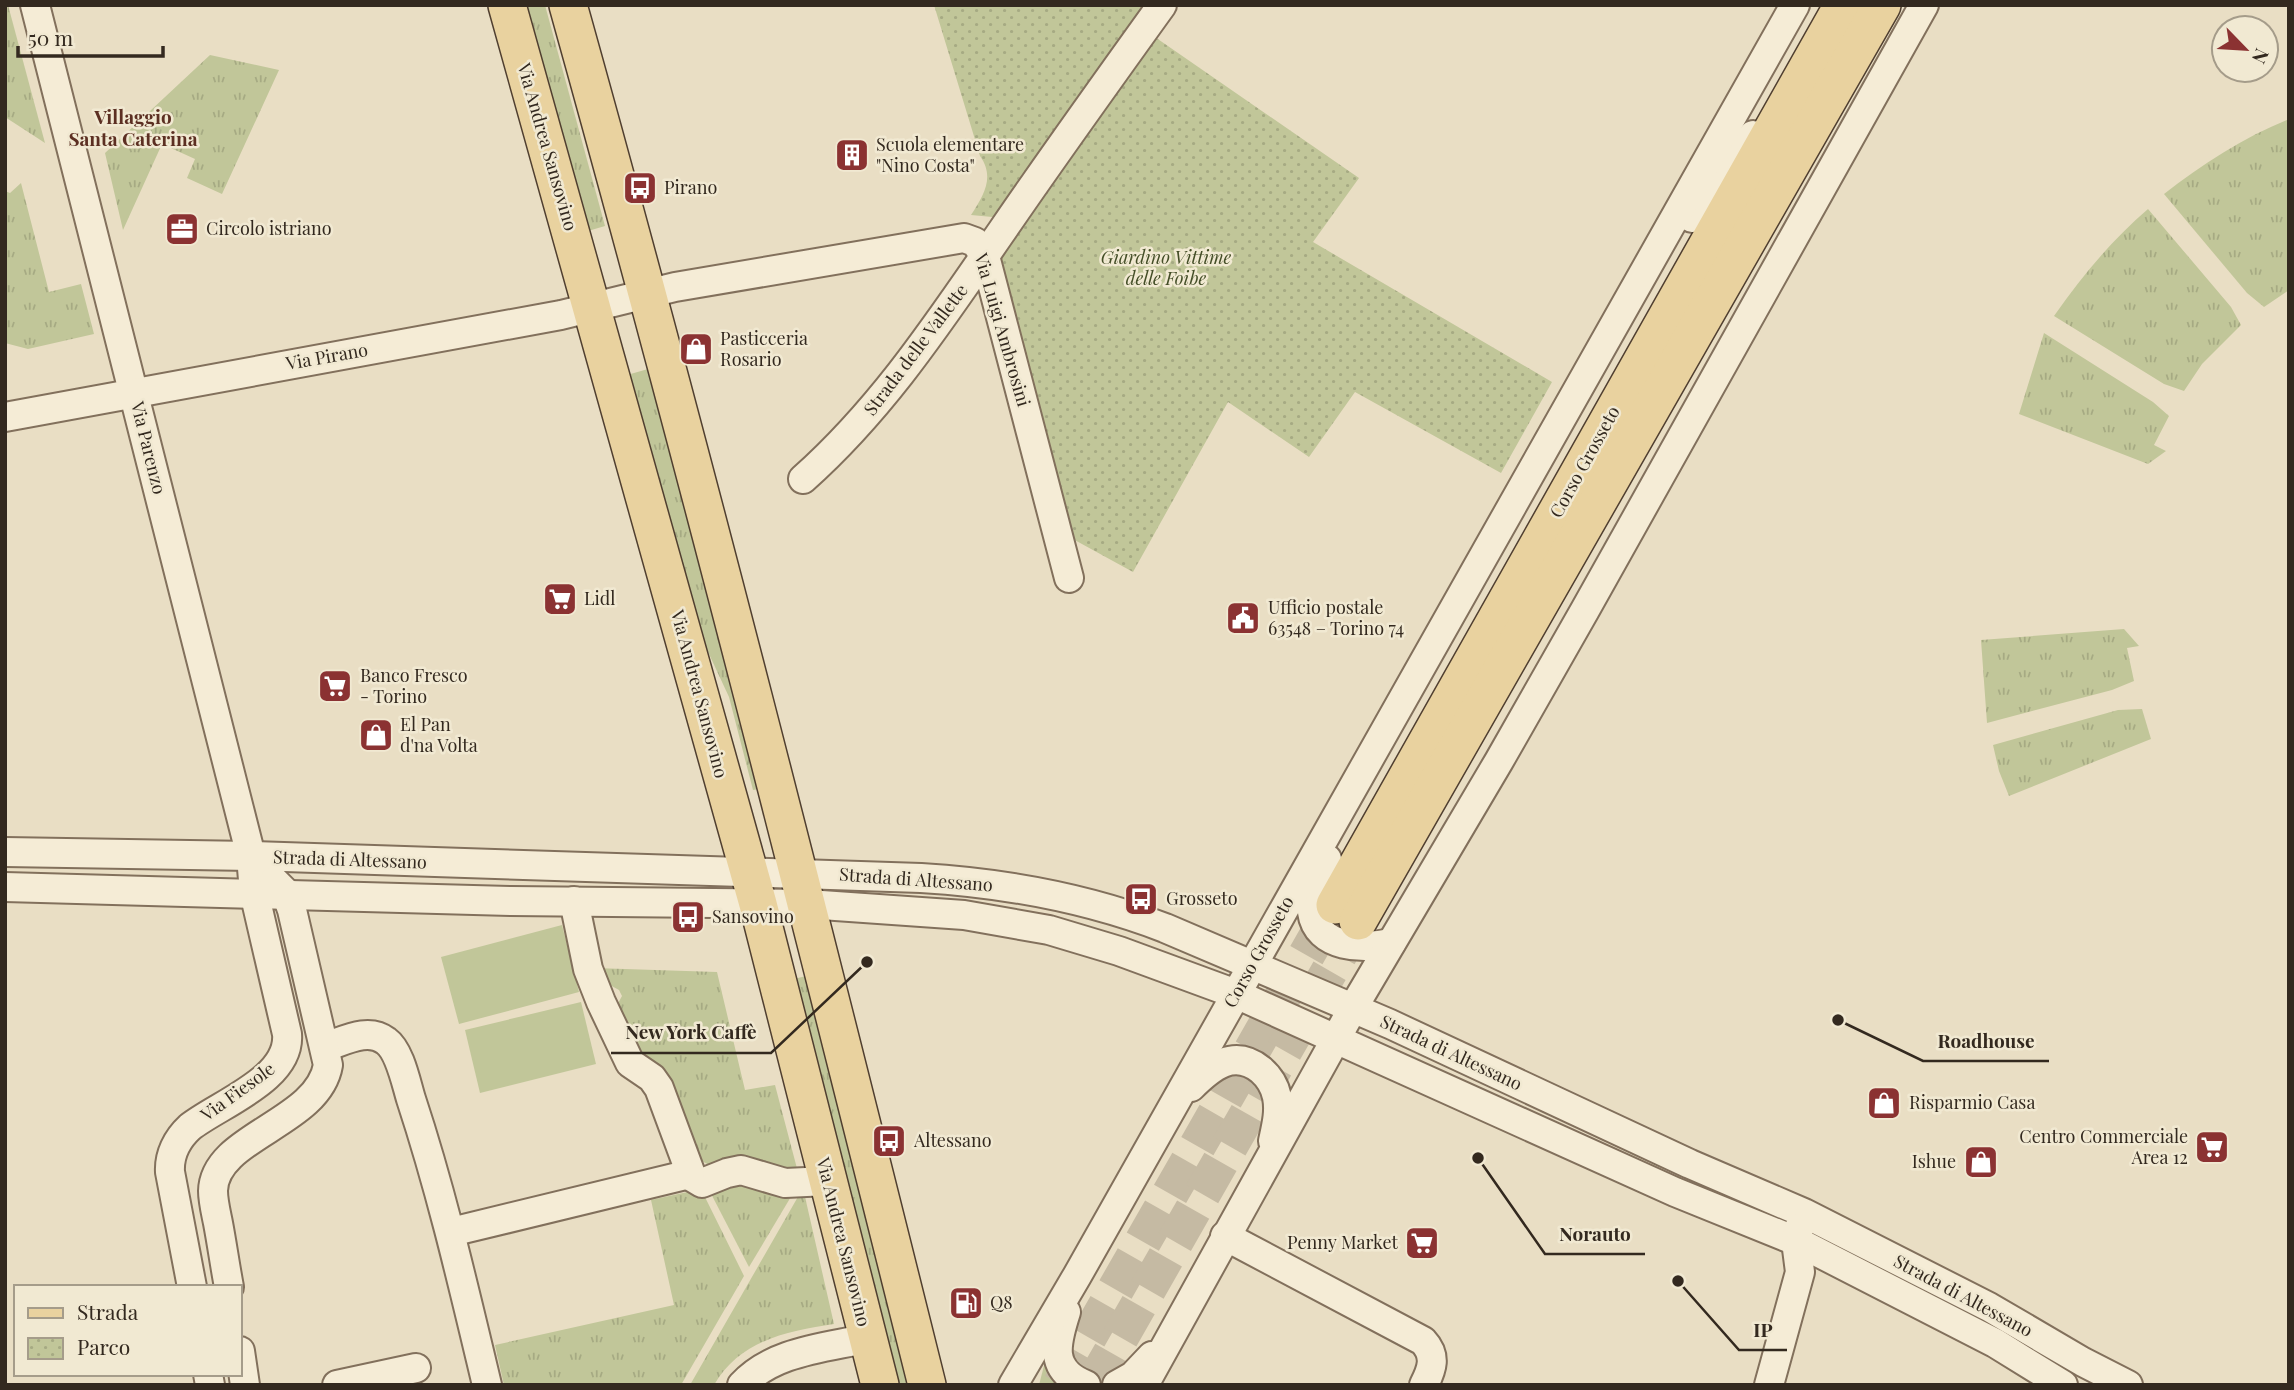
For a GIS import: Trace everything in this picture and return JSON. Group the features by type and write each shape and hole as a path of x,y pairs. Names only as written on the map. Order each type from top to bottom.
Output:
{"main road":[{"name":"Via Andrea Sansovino","path":"508,5 753,888 880,1385"},
{"path":"568,5 649,292 804,888 928,1385"},
{"name":"Corso Grosseto","path":"1839,12 1347,913 1644,422 1882,5"}],"street":[{"name":"Via Parenzo","path":"36,5 251,856 254,892"},
{"name":"Strada delle Vallette","path":"803,479 845,439 922,348 1162,5"},
{"name":"Corso Grosseto","path":"1013,1385 1795,5"},
{"name":"Corso Grosseto","path":"1144,1385 1353,1008 1578,622 1923,5"},
{"name":"Corso Grosseto","path":"1640,281 1675,242 1749,142 1839,12"},
{"name":"Corso Grosseto","path":"1644,422 1689,369 1732,302 1810,205"},
{"name":"Via Luigi Ambrosini","path":"649,292 958,238 975,242 985,256 1069,578"},
{"name":"Via Pirano","path":"5,418 592,308 649,292"},
{"name":"Corso Grosseto","path":"1345,799 1315,891 1312,914 1323,932 1340,943 1359,947 1391,943"},
{"name":"Strada di Altessano","path":"5,852 251,856 753,888 804,888 931,878 1042,893 1083,902 1133,916 1353,1008 1690,1164 1804,1213 1989,1307 2078,1373 2127,1385"},
{"path":"229,1285 213,1196 215,1179 232,1154 317,1093 325,1080 328,1065 286,893 251,856"},
{"name":"Strada di Altessano","path":"5,887 574,901 753,888"},
{"name":"Strada di Altessano","path":"804,888 1028,925 1111,948 1236,993 1675,1192 1796,1241 1995,1343 2063,1385"},
{"name":"Via Fiesole","path":"192,1285 170,1172 173,1153 179,1139 190,1128 274,1070 283,1058 288,1043 254,892"},
{"path":"574,901 585,956 601,1002 630,1063 648,1074 656,1083 694,1180 702,1183 741,1170 785,1184 828,1181"},
{"path":"325,1047 366,1034 382,1038 394,1050 421,1128 451,1232 487,1385"},
{"name":"Corso Grosseto","path":"1174,1105 1205,1073 1216,1066 1236,1059 1252,1064 1269,1079 1277,1094 1277,1119 1269,1161"},
{"path":"451,1232 690,1174"},
{"path":"1769,1385 1800,1272 1796,1241 1804,1213"},
{"path":"1226,1236 1423,1341 1433,1357 1432,1367 1424,1385"},
{"name":"Corso Grosseto","path":"1077,1276 1057,1347 1058,1359 1065,1371 1086,1385"},
{"name":"Corso Grosseto","path":"1116,1385 1141,1368 1171,1334"},
{"path":"742,1385 757,1371 782,1359 868,1338"},
{"name":"Corso Grosseto","path":"1027,1385 1039,1338"},
{"path":"242,1365 245,1385"},
{"path":"338,1385 416,1368"}],"green space":[{"path":"5,5 8,5 45,143 5,117"},
{"path":"524,5 545,5 605,226 588,231"},
{"path":"934,5 1155,5 1003,218 971,215 984,193 987,171 980,156"},
{"name":"Giardino Vittime delle Foibe","path":"1152,35 1359,178 1313,242 1552,382 1501,473 1355,392 1309,457 1228,402 1133,572 1071,538 990,258"},
{"path":"210,55 279,70 222,194 187,178 195,159 162,144 123,230 105,153"},
{"path":"2289,119 2289,290 2264,307 2247,293 2164,194 2224,152"},
{"path":"21,183 49,292 81,284 94,334 28,349 5,343 5,191 10,193"},
{"path":"2148,209 2231,307 2241,325 2202,364 2184,391 2164,384 2054,316 2098,260"},
{"path":"2044,333 2153,402 2169,416 2154,445 2166,451 2148,464 2019,414"},
{"path":"648,369 766,788 753,790 729,697 696,626 627,375"},
{"path":"2124,629 2139,646 2127,648 2134,681 2112,690 1987,723 1981,640"},
{"path":"2142,709 2151,739 2009,796 1993,745 2118,710"},
{"path":"562,925 579,992 459,1024 441,957"},
{"path":"594,968 717,972 745,1090 775,1085 799,1176 714,1168 695,1157 629,1044 616,1007 622,996 619,990 597,978"},
{"path":"806,976 915,1385 899,1385 887,1358 794,979"},
{"path":"581,1002 596,1064 480,1093 465,1030"},
{"path":"722,1179 795,1190 749,1267 707,1186"},
{"path":"803,1188 834,1324 766,1340 737,1357 714,1385 690,1385"},
{"path":"701,1189 744,1276 681,1385 504,1385 495,1345 674,1305 651,1200"},
{"path":"1047,1354 1066,1385 1039,1385"}],"tunnel":[{"path":"1061,1385 1335,905"},
{"path":"1093,1385 1358,921"}],"place":[{"name":"Scuola elementare \"Nino Costa\"","path":"852,155"},
{"name":"Pirano","path":"640,188"},
{"name":"Circolo istriano","path":"182,229"},
{"name":"Pasticceria Rosario","path":"696,349"},
{"name":"Lidl","path":"560,599"},
{"name":"Ufficio postale 63548 – Torino 74","path":"1243,618"},
{"name":"Banco Fresco - Torino","path":"335,686"},
{"name":"El Pan d'na Volta","path":"376,735"},
{"name":"Grosseto","path":"1141,899"},
{"name":"Sansovino","path":"688,917"},
{"name":"New York Caffè","path":"867,962"},
{"name":"Roadhouse","path":"1838,1020"},
{"name":"Risparmio Casa","path":"1884,1103"},
{"name":"Altessano","path":"889,1141"},
{"name":"Centro Commerciale Area 12","path":"2212,1147"},
{"name":"Norauto","path":"1478,1158"},
{"name":"Ishue","path":"1981,1162"},
{"name":"Penny Market","path":"1422,1243"},
{"name":"IP","path":"1678,1281"},
{"name":"Q8","path":"966,1303"}],"district":[{"name":"Villaggio Santa Caterina","path":"133,128"}]}
